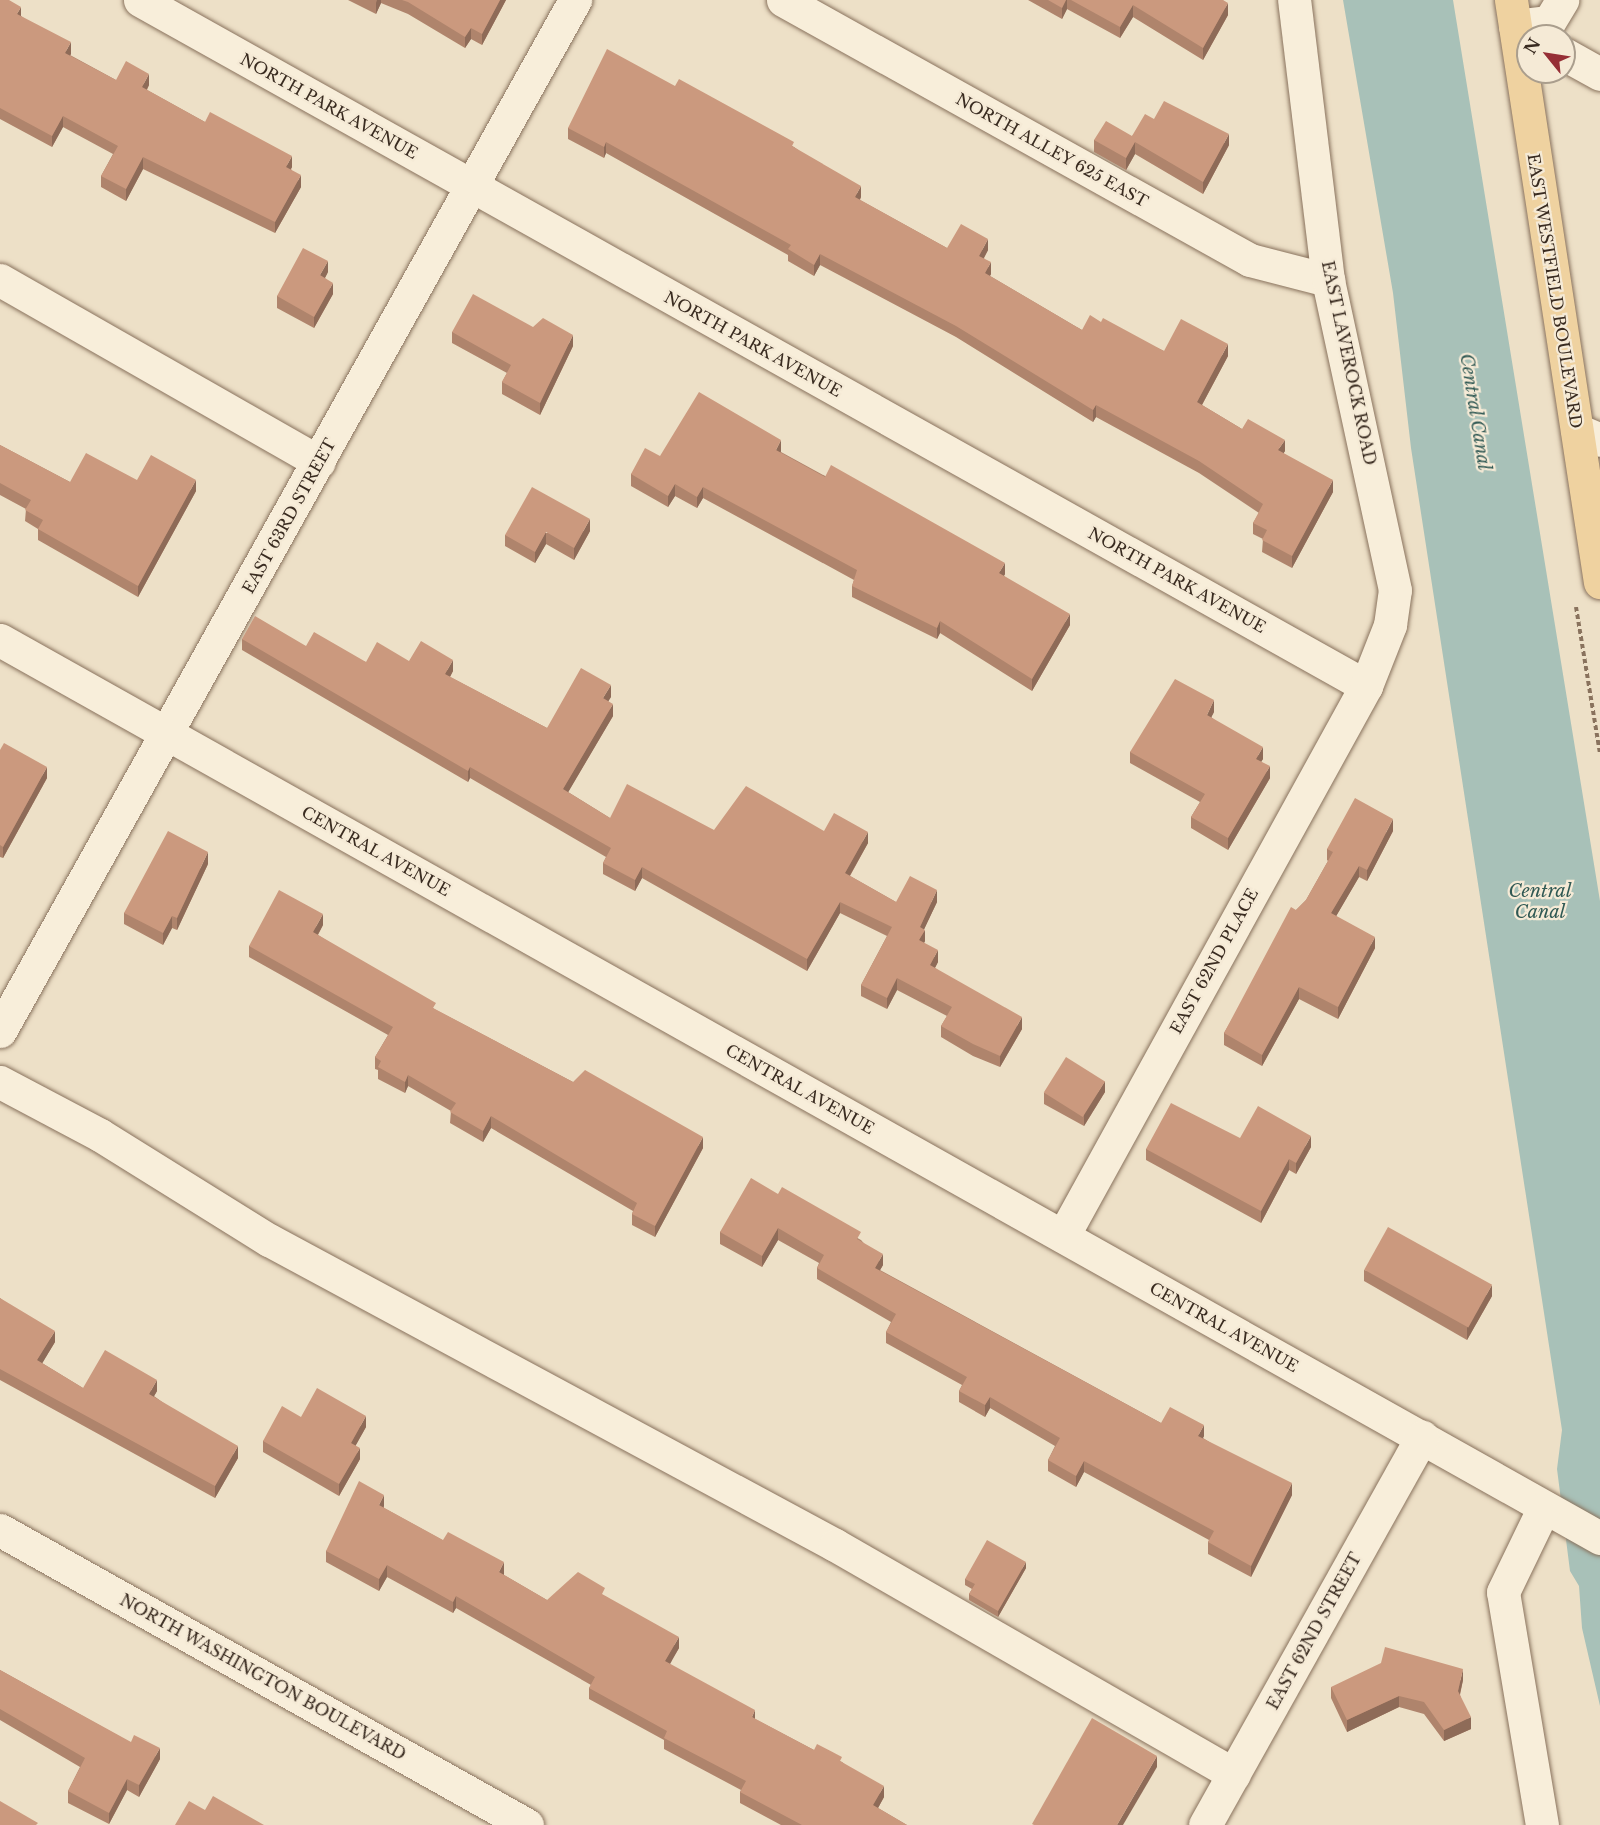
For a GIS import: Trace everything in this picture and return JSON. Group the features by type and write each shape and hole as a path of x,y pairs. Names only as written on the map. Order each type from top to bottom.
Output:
{"main road":[{"name":"EAST WESTFIELD BOULEVARD","path":"1537,20 1588,435 1600,582"}],"street":[{"name":"NORTH PARK AVENUE","path":"140,0 1366,686"},
{"name":"EAST 63RD STREET","path":"0,1031 575,0"},
{"name":"NORTH ALLEY 625 EAST","path":"783,0 1250,260 1329,280"},
{"name":"EAST LAVEROCK ROAD","path":"1294,0 1329,280 1395,590 1387,634 1366,686"},
{"path":"1576,61 1600,74"},
{"path":"0,280 318,462"},
{"name":"CENTRAL AVENUE","path":"0,640 1600,1538"},
{"name":"EAST 62ND PLACE","path":"1063,1236 1366,686"},
{"path":"0,1082 100,1135 269,1240 825,1539 1234,1774"},
{"name":"EAST 62ND STREET","path":"1205,1825 1422,1437"},
{"path":"1542,1825 1503,1592 1551,1511"},
{"name":"NORTH WASHINGTON BOULEVARD","path":"0,1530 527,1825"}],"water":[{"name":"Central Canal","path":"1343,0 1453,0 1600,901 1600,1706 1582,1628 1579,1586 1570,1571 1557,1469 1562,1430 1411,448 1393,293"}],"building":[{"path":"0,0 9,0 21,7 17,14 71,42 65,53 116,80 126,61 149,74 142,87 205,122 210,112 292,156 286,167 301,175 275,222 143,157 126,189 101,176 118,146 63,116 52,136 0,108"},
{"path":"402,0 500,0 482,34 471,28 465,37"},
{"path":"1048,0 1066,0 1062,8"},
{"path":"1071,0 1223,0 1228,3 1203,48 1133,5 1120,27"},
{"path":"607,49 675,86 679,79 794,142 792,146 861,186 855,197 947,248 961,224 988,239 979,256 991,262 985,273 1082,330 1090,315 1101,322 1103,318 1164,351 1181,319 1228,344 1197,402 1242,429 1248,419 1285,440 1278,450 1333,480 1292,556 1262,540 1267,530 1253,523 1263,504 1199,461 1096,405 1093,410 956,326 820,254 814,265 788,249 791,245 606,142 604,147 568,128"},
{"path":"1164,101 1229,134 1203,182 1135,142 1126,158 1094,140 1106,121 1132,136 1145,114 1154,119"},
{"path":"303,248 328,261 320,275 333,283 314,317 277,296"},
{"path":"473,294 533,327 543,318 573,335 540,403 502,382 511,365 452,332"},
{"path":"699,392 781,440 776,450 825,477 831,465 1005,563 999,573 1070,614 1032,679 940,621 937,628 852,586 857,570 703,487 697,497 675,484 668,496 631,474 645,448 660,456"},
{"path":"0,445 70,482 86,453 137,480 151,455 196,480 138,586 38,529 43,520 25,510 31,500 0,483"},
{"path":"532,487 590,519 574,548 546,532 535,552 505,535"},
{"path":"255,616 306,646 314,632 366,662 377,642 409,661 421,641 453,660 445,674 547,728 581,668 611,685 603,698 613,704 563,789 610,818 627,784 714,830 746,786 824,831 834,813 868,832 845,873 896,902 910,876 937,890 920,927 925,930 919,940 938,950 930,965 1022,1017 1000,1056 941,1026 952,1007 897,978 887,998 861,985 892,927 840,902 807,959 642,867 635,880 603,863 611,848 470,767 468,771 242,639"},
{"path":"1175,679 1214,700 1207,715 1263,747 1256,759 1270,766 1228,838 1191,817 1205,794 1130,752"},
{"path":"4,743 47,767 3,847 0,845 0,750"},
{"path":"1355,798 1393,819 1367,870 1359,866 1331,913 1375,937 1338,1007 1299,987 1262,1055 1224,1033 1291,907 1296,910 1306,900 1333,852 1327,849"},
{"path":"168,831 208,852 177,918 172,916 163,933 124,913"},
{"path":"279,890 323,914 313,932 436,1003 433,1008 573,1082 585,1070 703,1137 655,1226 632,1214 637,1203 491,1116 483,1131 450,1112 456,1103 408,1075 405,1082 378,1067 381,1061 375,1057 393,1027 249,946"},
{"path":"1066,1057 1105,1081 1083,1117 1044,1093"},
{"path":"1171,1103 1240,1138 1258,1106 1311,1136 1296,1163 1289,1159 1261,1211 1146,1149"},
{"path":"751,1178 778,1194 782,1187 861,1232 857,1239 883,1254 875,1268 1161,1423 1170,1407 1204,1425 1198,1436 1292,1483 1251,1566 1208,1542 1214,1531 1084,1461 1076,1476 1048,1460 1060,1438 990,1397 985,1405 959,1391 967,1377 886,1332 896,1314 817,1268 824,1255 778,1228 762,1256 720,1232"},
{"path":"1388,1227 1492,1285 1468,1328 1364,1270"},
{"path":"0,1298 55,1331 37,1360 83,1388 105,1350 157,1380 149,1394 238,1446 215,1486 0,1369"},
{"path":"317,1388 366,1416 351,1443 360,1448 339,1484 263,1441 282,1406 301,1417"},
{"path":"359,1481 384,1495 379,1505 443,1540 448,1532 504,1562 499,1572 547,1600 578,1572 605,1588 602,1594 679,1637 665,1661 755,1710 752,1717 814,1750 817,1744 842,1757 840,1761 884,1786 873,1805 907,1825 802,1825 740,1792 746,1781 664,1738 667,1731 589,1688 595,1677 456,1596 453,1602 387,1565 379,1579 326,1551"},
{"path":"987,1540 1026,1562 998,1611 969,1594 975,1584 965,1579"},
{"path":"1385,1647 1463,1669 1458,1691 1471,1717 1444,1730 1424,1702 1399,1696 1347,1720 1331,1687 1381,1663"},
{"path":"0,1670 131,1742 134,1735 160,1748 139,1785 127,1779 109,1813 68,1791 85,1758 0,1709"},
{"path":"1092,1718 1157,1756 1117,1825 1032,1824"},
{"path":"213,1796 264,1825 175,1825 189,1801 205,1810"},
{"path":"0,1801 38,1823 36,1825 0,1825"}]}
